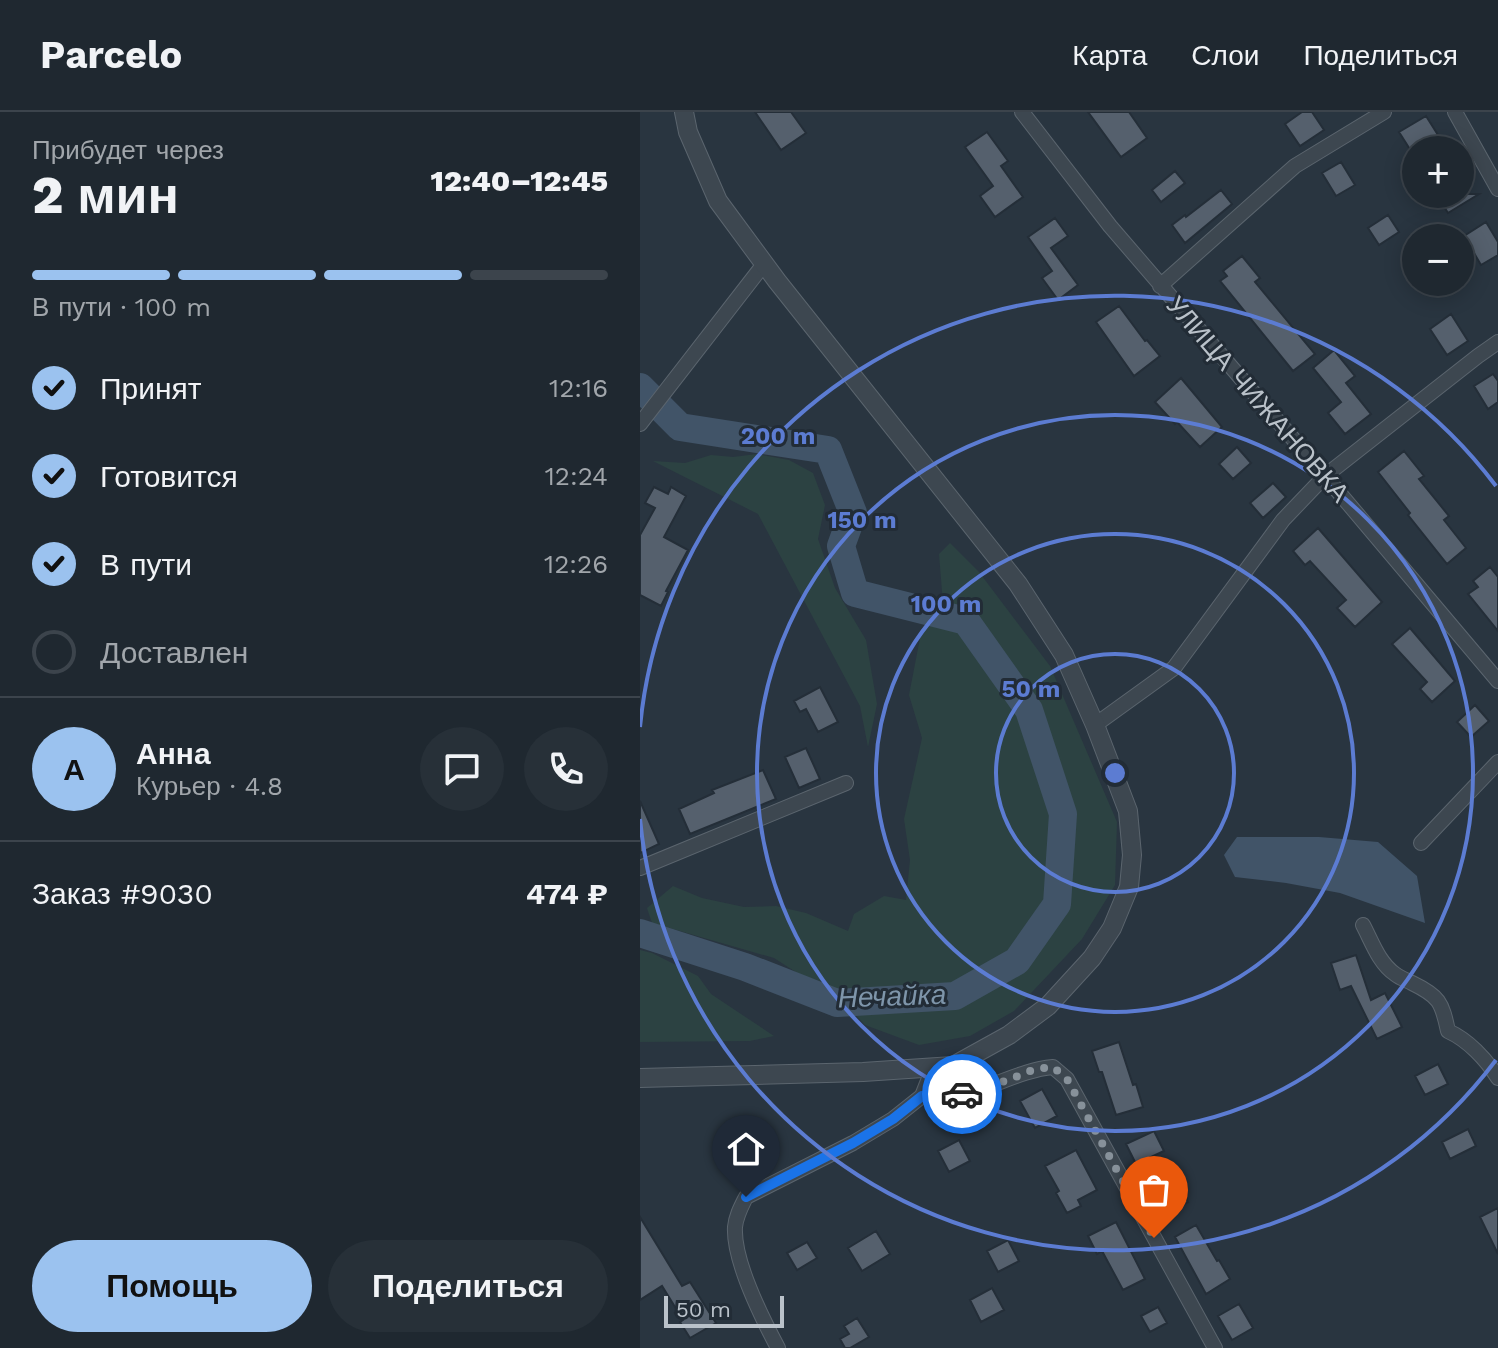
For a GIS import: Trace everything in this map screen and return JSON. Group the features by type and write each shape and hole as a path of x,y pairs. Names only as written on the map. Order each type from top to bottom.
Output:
{"street":[{"path":"640,1078 863,1072 953,1066 1009,1035 1048,1006 1092,958 1112,928 1129,887 1132,855 1128,811 1064,655 1018,584 764,264 718,201 688,132 684,112"},
{"name":"УЛИЦА ЧИЖАНОВКА","path":"1022,112 1160,286 1498,681"},
{"path":"1160,286 1295,166 1384,112"},
{"path":"1455,112 1498,189"},
{"path":"640,424 764,264"},
{"path":"1095,725 1174,668 1283,520 1325,476 1498,342"},
{"path":"1421,843 1498,762"},
{"path":"640,868 846,783"},
{"path":"1363,925 1382,962 1395,975 1438,997 1448,1031 1470,1046 1498,1078"},
{"path":"922,1096 959,1095 1035,1069 1053,1067 1067,1079 1215,1348"},
{"path":"778,1348 764,1323 737,1251 737,1215 746,1197 853,1143 893,1119 922,1096 933,1068"}],"green space":[{"path":"757,454 789,460 813,473 825,505 818,539 835,588 866,640 877,704 868,747 860,706 758,514 653,461 685,463 711,455 733,457"},
{"path":"950,543 979,572 1050,666 1117,822 1115,885 1082,939 1014,1011 970,1036 919,1045 865,1025 824,982 802,976 774,958 652,923 647,908 673,886 702,898 744,907 776,906 806,913 848,931 854,914 884,896 906,900 910,860 904,819 922,738 909,695 921,633 943,604 939,554"},
{"path":"640,950 698,976 711,994 774,1036 750,1041 640,1042"}],"water":[{"path":"1237,837 1319,837 1378,842 1417,876 1425,923 1340,893 1235,877 1224,855"}],"building":[{"path":"755,112 791,112 806,133 781,150"},
{"path":"1088,112 1129,112 1147,138 1121,157"},
{"path":"1302,112 1312,112 1324,130 1300,146 1285,124"},
{"path":"1426,116 1438,135 1402,137 1399,132"},
{"path":"987,132 1008,161 1001,166 1023,197 995,217 980,196 993,186 965,147"},
{"path":"1341,162 1355,185 1336,196 1322,173"},
{"path":"1175,171 1185,183 1161,202 1152,190"},
{"path":"1221,190 1232,204 1185,243 1172,225"},
{"path":"1388,215 1399,232 1379,245 1368,228"},
{"path":"1055,218 1068,236 1051,248 1078,285 1058,300 1042,278 1052,271 1028,237"},
{"path":"1486,222 1498,242 1498,255 1481,265 1474,253 1474,230"},
{"path":"1242,256 1260,278 1255,282 1315,354 1293,371 1220,281 1227,276 1223,271"},
{"path":"1119,306 1160,356 1134,376 1096,322"},
{"path":"1451,314 1468,341 1447,355 1430,329"},
{"path":"1334,350 1355,376 1346,383 1371,414 1345,434 1328,413 1341,402 1313,368"},
{"path":"1493,374 1498,381 1498,402 1488,409 1474,386"},
{"path":"1181,378 1222,427 1200,447 1155,402"},
{"path":"1237,447 1251,463 1233,479 1219,464"},
{"path":"1404,451 1424,476 1419,479 1449,516 1444,520 1466,548 1447,564 1378,472"},
{"path":"1273,483 1286,497 1263,518 1250,503"},
{"path":"654,487 668,494 671,487 686,496 664,537 688,550 661,606 640,595 640,535 655,508 645,503"},
{"path":"1318,528 1382,602 1355,627 1337,608 1346,600 1310,561 1305,565 1293,551"},
{"path":"1490,567 1498,577 1498,631 1468,594 1478,587 1473,581"},
{"path":"1410,628 1455,681 1432,702 1420,689 1427,682 1392,644"},
{"path":"820,687 838,722 818,732 806,709 800,712 794,701"},
{"path":"1475,705 1489,721 1471,737 1457,722"},
{"path":"806,748 820,779 799,788 785,757"},
{"path":"763,770 776,799 690,834 679,809 714,793 712,790"},
{"path":"640,801 659,844 640,853"},
{"path":"1356,955 1371,1000 1385,993 1402,1027 1377,1039 1351,986 1340,990 1331,963"},
{"path":"1119,1042 1143,1107 1116,1115 1092,1051"},
{"path":"1438,1064 1448,1084 1425,1095 1415,1076"},
{"path":"1042,1089 1057,1116 1035,1128 1020,1101"},
{"path":"1468,1129 1476,1146 1450,1159 1442,1142"},
{"path":"1154,1131 1164,1151 1136,1164 1126,1144"},
{"path":"959,1140 970,1161 949,1172 938,1151"},
{"path":"1076,1150 1097,1190 1078,1200 1081,1206 1067,1213 1045,1166"},
{"path":"1179,1184 1188,1202 1163,1215 1153,1197"},
{"path":"1498,1208 1498,1254 1480,1217"},
{"path":"640,1217 682,1286 690,1282 716,1323 690,1338 662,1286 640,1300"},
{"path":"1116,1222 1145,1279 1123,1290 1102,1251 1097,1254 1088,1236"},
{"path":"1196,1225 1230,1279 1206,1294 1175,1237"},
{"path":"876,1231 890,1254 862,1271 848,1248"},
{"path":"1008,1240 1019,1261 998,1272 987,1251"},
{"path":"807,1242 817,1258 797,1270 787,1253"},
{"path":"992,1288 1004,1310 981,1322 970,1300"},
{"path":"1239,1304 1253,1328 1232,1340 1218,1316"},
{"path":"1158,1307 1167,1323 1150,1332 1141,1316"},
{"path":"857,1318 869,1337 845,1348 840,1339 849,1334 844,1326"}],"waterway":[{"name":"Нечайка","path":"640,387 680,427 828,450 853,513 841,546 855,593 966,621 1029,710 1063,814 1057,904 1017,961 955,996 837,1003 745,967 640,933"}],"way so far":[{"path":"962,1094 1035,1069 1053,1067 1067,1079 1154,1238"}],"route":[{"path":"746,1197 853,1143 893,1119 922,1096 962,1094"}]}
